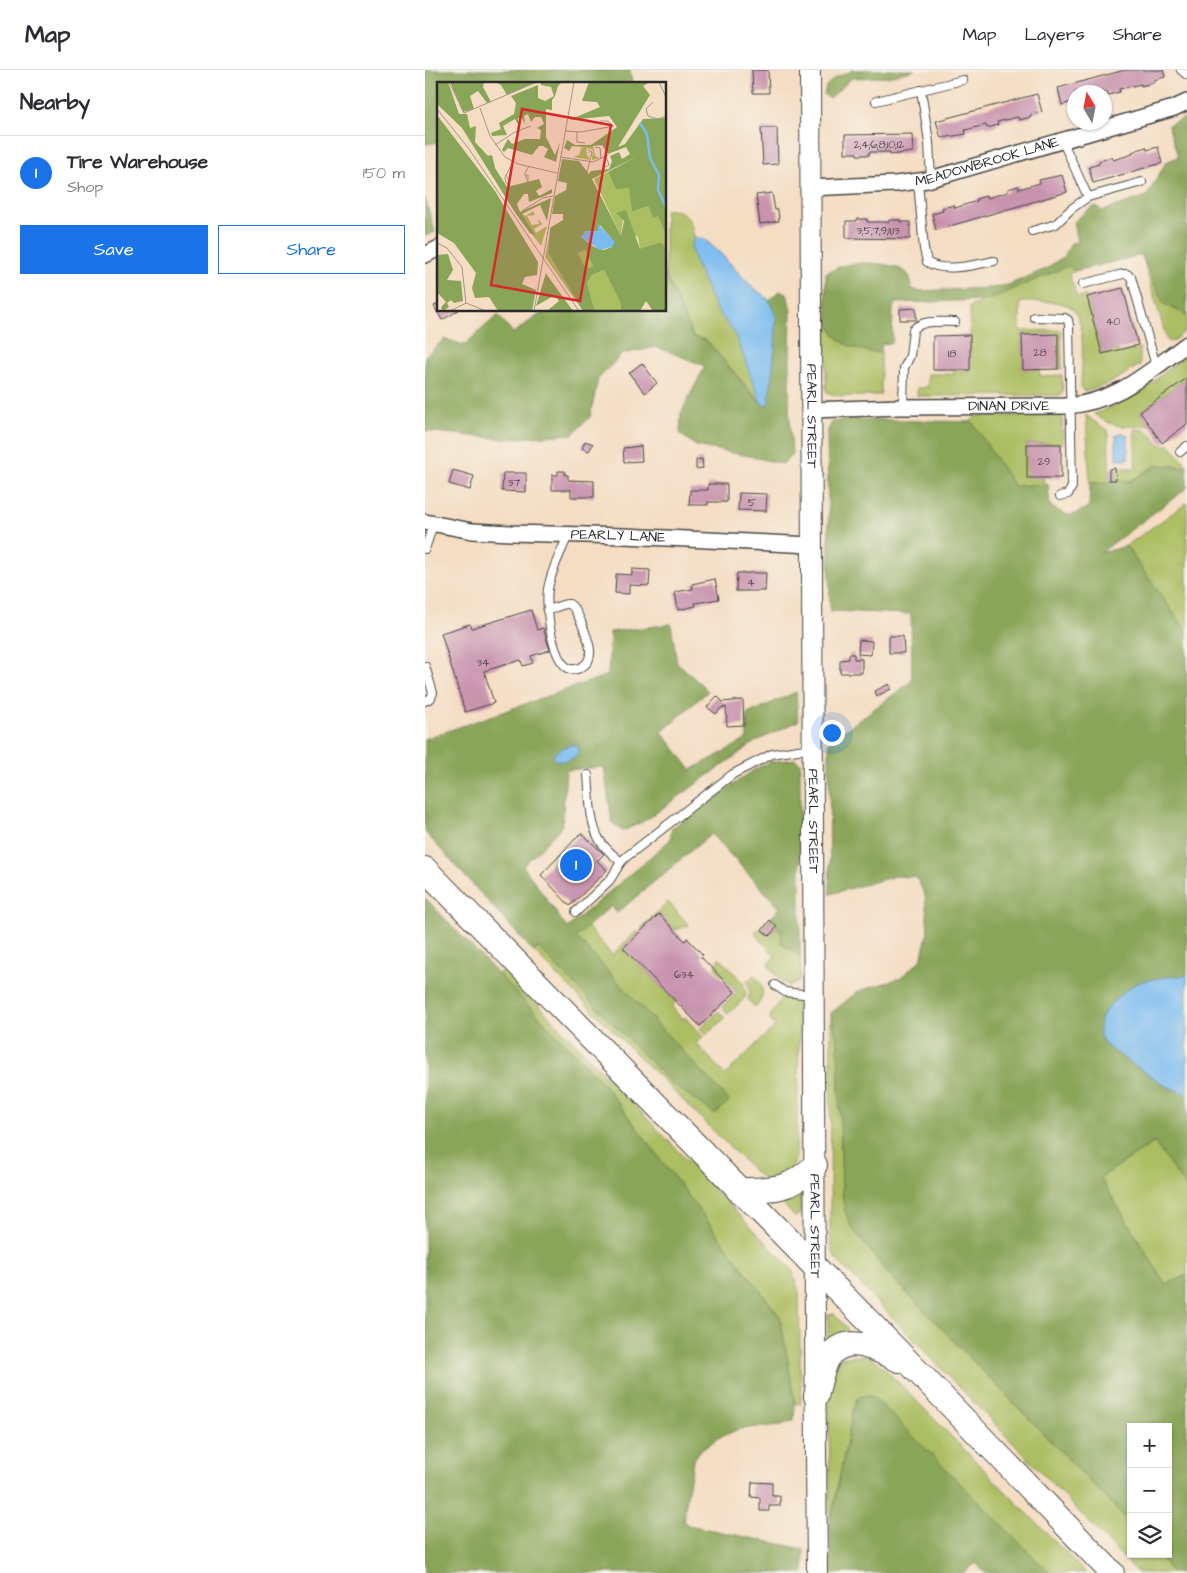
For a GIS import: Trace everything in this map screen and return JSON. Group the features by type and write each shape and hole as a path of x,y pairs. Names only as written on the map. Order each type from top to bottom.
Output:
{"highway":[{"path":"425,869 1112,1573"},
{"path":"738,1190 776,1189 799,1178 815,1165"},
{"path":"816,1396 824,1367 829,1357 837,1349 846,1345 857,1344 872,1348 913,1368"}],"main road":[{"name":"PEARL STREET","path":"810,70 817,1573"}],"street":[{"name":"MEADOWBROOK LANE","path":"810,188 924,180 1174,108 1187,102"},
{"path":"425,255 437,249"},
{"name":"DINAN DRIVE","path":"811,410 903,407 1071,406 1091,404 1114,395 1187,344"},
{"name":"PEARLY LANE","path":"429,524 472,531 811,545"}],"lane":[{"path":"1181,70 1187,75"},
{"path":"876,101 963,80"},
{"path":"921,90 929,142 924,180 924,249 927,262 938,267 973,265 994,261"},
{"path":"1062,140 1088,197"},
{"path":"1032,230 1056,224 1071,209 1088,197 1142,182"},
{"path":"1083,284 1123,274 1131,276 1156,366"},
{"path":"1034,317 1060,317 1068,320 1072,487 1068,494 1060,496"},
{"path":"903,407 904,368 910,356 913,330 915,327 927,323 955,322"},
{"path":"1179,452 1187,446"},
{"path":"425,549 429,524"},
{"path":"547,611 566,604 570,604 575,610 591,652 585,665 569,669 563,664 555,646 547,611 549,581 568,535"},
{"path":"425,666 433,693 431,698 425,701"},
{"path":"576,912 610,880 621,862 733,774 772,754 813,748"},
{"path":"588,775 592,820 595,831 599,840 621,862"},
{"path":"775,985 785,992 814,995"}],"green space":[{"path":"425,70 630,70 632,82 437,82 437,142 425,144"},
{"path":"853,70 915,70 887,77 852,78 830,98 824,95 826,86 835,78"},
{"path":"1187,117 1187,315 1164,304 1142,255 1075,271 1068,266 988,300 896,303 893,308 892,343 882,344 881,351 878,352 858,349 846,344 837,337 831,328 826,308 826,273 847,264 873,263 898,268 908,275 912,289 918,291 991,288 1008,285 1046,269 1065,255 1071,243 1078,242 1074,222 1085,212 1096,206 1102,211 1147,196 1166,162 1178,157 1168,125"},
{"path":"425,198 435,232 425,236"},
{"path":"666,210 678,211 687,216 692,226 694,238 704,239 749,284 769,300 776,317 761,403 706,340 693,337 666,276"},
{"path":"1142,255 1164,304 1187,315 1187,330 1171,342 1167,340"},
{"path":"1068,265 1075,271 1069,274 1077,297 1087,297 1102,354 1117,350 1120,353 1140,348 1140,365 1110,383 1084,392 1081,386 1081,330 1074,311 1067,305 1056,302 1020,302 1020,331 1061,330 1062,369 1058,369 1057,335 1022,335 1023,369 1039,369 1040,376 1062,375 1063,391 1061,395 917,396 917,388 928,387 928,374 954,374 954,370 970,370 970,307"},
{"path":"666,276 693,337 706,340 751,393 767,405 775,346 776,317 769,300 780,291 787,293 791,311 789,406 792,455 783,464 696,446 680,434 681,413 705,366 657,347 622,354 598,379 590,417 573,434 503,439 425,431 425,356 445,339 464,345 498,315 513,333 545,311 666,311"},
{"path":"826,317 833,332 876,353 881,351 881,395 844,396 831,394 826,391"},
{"path":"1187,356 1187,378 1140,412 1149,425 1120,426 1107,422 1094,414 1120,403 1137,393 1175,363"},
{"path":"1062,415 1063,443 1027,444 1027,477 1043,477 1044,485 1014,486 970,422 976,416"},
{"path":"1086,415 1108,430 1110,480 1116,480 1115,468 1136,468 1134,429 1147,430 1160,445 1170,445 1187,467 1157,465 1130,481 1090,483"},
{"path":"845,419 972,422 1014,486 1048,484 1050,506 1069,515 1078,513 1089,506 1090,483 1130,481 1157,465 1187,467 1187,488 1100,553 1126,546 1187,632 1187,975 1136,983 1115,999 1101,1018 1102,1042 1166,1086 1187,1094 1187,1189 1154,1142 1100,1178 1166,1285 1187,1275 1187,1573 1172,1573 1161,1558 1172,1558 1172,1423 1127,1423 1127,1520 885,1270 851,1226 845,1212 842,1191 838,1044 831,1013 857,992 900,978 921,960 928,931 925,895 916,877 896,876 830,894 829,742 912,681 911,614 830,611 827,432 832,422"},
{"path":"1187,503 1187,632 1126,546"},
{"path":"671,624 677,662 708,691 662,732 691,770 747,739 747,714 796,692 798,721 755,742 646,820 623,831 612,823 604,767 566,770 562,826 523,866 567,928 670,840 672,828 755,769 770,762 795,759 800,763 800,956 781,943 781,930 769,920 780,908 711,834 617,913 611,906 576,937 729,1101 715,1114 669,1081 539,948 533,951 425,832 425,739 608,675 610,632"},
{"path":"425,898 602,1082 780,1317 795,1403 794,1420 781,1425 739,1429 718,1438 699,1452 693,1461 683,1521 688,1525 804,1549 804,1573 425,1573"},
{"path":"668,902 689,925 675,930 659,914 643,929 641,928"},
{"path":"769,920 762,930 769,936 777,927 781,930 782,943 800,956 801,977 795,984 787,985 779,979 768,965 775,956 754,933"},
{"path":"587,926 612,955 637,931 639,933 624,948 676,1002 672,1007 682,1019 685,1017 703,1037 696,1043 725,1075 775,1026 770,1020 770,1016 781,999 798,1000 800,1004 796,1157 791,1169 787,1173 770,1179 760,1177 533,951 539,948 669,1081 715,1114 729,1101 576,937"},
{"path":"719,957 743,983 746,992 745,998 728,1014 722,1007 737,992 715,968"},
{"path":"504,969 792,1270 799,1292 801,1404 795,1403 780,1317 602,1082 498,974"},
{"path":"754,975 762,987 761,999 755,1007 748,1000 750,991 747,981"},
{"path":"719,1011 725,1018 706,1035 700,1029"},
{"path":"831,1013 838,1044 842,1191 845,1212 885,1270 1127,1520 1127,1558 1161,1558 1172,1573 1138,1573 835,1258 831,1245"},
{"path":"1155,1142 1187,1189 1187,1275 1166,1285 1100,1178"},
{"path":"795,1189 801,1192 800,1214 795,1217 781,1202 783,1195"},
{"path":"833,1313 848,1329 846,1335 833,1340 828,1337 828,1315"},
{"path":"869,1355 1086,1573 1050,1573 879,1402 861,1396 857,1399 853,1411 830,1524 829,1392 838,1358"},
{"path":"861,1396 871,1396 879,1402 1050,1573 985,1573 976,1563 963,1573 831,1573 830,1524 853,1411 857,1399"}],"water":[{"path":"694,238 704,239 749,284 769,300 776,317 775,346 767,405 761,403 734,332 716,309 695,262 691,246"},
{"path":"1119,433 1128,435 1128,459 1116,459 1116,435 1119,435"},
{"path":"570,745 576,746 579,749 574,757 564,761 553,758 554,754 560,749"},
{"path":"1187,975 1187,1094 1166,1086 1109,1048 1103,1041 1099,1026 1101,1018 1111,1004 1135,984 1143,981"}],"building":[{"path":"752,70 768,70 769,93 753,93"},
{"path":"1125,70 1163,70 1165,77 1141,86 1141,84 1119,89 1120,92 1112,94 1112,85 1069,85"},
{"path":"1067,86 1067,103 1062,105 1058,88"},
{"path":"1037,94 1042,112 1031,114 1031,117 1019,120 1018,117 997,122 998,125 987,128 986,125 965,130 966,134 941,138 936,121"},
{"path":"761,128 777,128 778,164 763,165"},
{"path":"912,134 913,152 890,155 890,152 869,152 869,155 845,153 845,135"},
{"path":"1146,147 1147,150 1158,147 1162,163 1093,183 1089,167 1099,164 1099,161 1112,157 1113,160 1133,154 1132,152"},
{"path":"1062,175 1067,192 936,230 932,214 943,211 942,208 954,205 955,208 977,201 976,199 1008,192 1008,189 1018,186 1019,189 1040,183 1039,180"},
{"path":"772,193 775,210 778,210 779,221 760,224 756,195"},
{"path":"857,219 867,219 867,222 900,220 900,222 910,222 910,239 846,238 846,221 857,221"},
{"path":"1123,288 1138,345 1102,354 1087,297"},
{"path":"437,305 437,311 457,311 442,320 434,306"},
{"path":"916,308 916,320 900,320 900,309"},
{"path":"1058,334 1058,369 1023,370 1022,335"},
{"path":"970,335 970,370 933,370 933,336"},
{"path":"642,363 657,383 645,393 629,373"},
{"path":"1187,378 1187,424 1162,443 1140,412"},
{"path":"585,441 593,444 589,451 582,448"},
{"path":"1027,444 1061,444 1061,478 1027,478"},
{"path":"641,446 642,461 624,462 623,448"},
{"path":"702,459 703,468 696,469 696,460"},
{"path":"1115,468 1116,480 1109,480 1109,469"},
{"path":"453,470 474,476 470,490 449,484"},
{"path":"558,471 565,471 565,475 568,475 568,480 594,481 594,497 571,497 571,490 552,490 552,475 558,475"},
{"path":"503,473 526,473 526,492 502,491"},
{"path":"708,484 727,484 727,502 689,505 690,490 708,490"},
{"path":"739,493 767,494 766,511 738,510"},
{"path":"632,569 650,570 649,586 629,585 629,594 615,593 616,574 632,575"},
{"path":"737,573 766,573 765,591 736,591"},
{"path":"715,579 719,599 695,603 696,606 678,610 675,592 693,589 692,584"},
{"path":"531,610 537,630 543,628 550,650 531,656 533,663 523,666 521,660 484,671 494,703 465,712 441,633 470,624 472,628"},
{"path":"889,636 903,636 904,653 889,653"},
{"path":"859,640 872,641 871,655 858,654"},
{"path":"849,654 854,654 854,659 862,659 862,673 840,673 840,660 849,659"},
{"path":"889,684 891,689 877,696 875,691"},
{"path":"717,696 723,702 743,700 744,725 727,726 726,707 721,708 716,714 707,707"},
{"path":"581,833 604,854 597,861 607,870 570,906 541,875"},
{"path":"659,914 685,941 687,938 703,955 701,957 735,992 700,1026 623,948"},
{"path":"770,920 777,927 769,936 762,930"},
{"path":"752,1482 772,1483 772,1496 780,1496 780,1506 769,1506 769,1511 760,1511 760,1498 751,1497"}],"place":[{"name":"Tire Warehouse","path":"576,865"}]}
